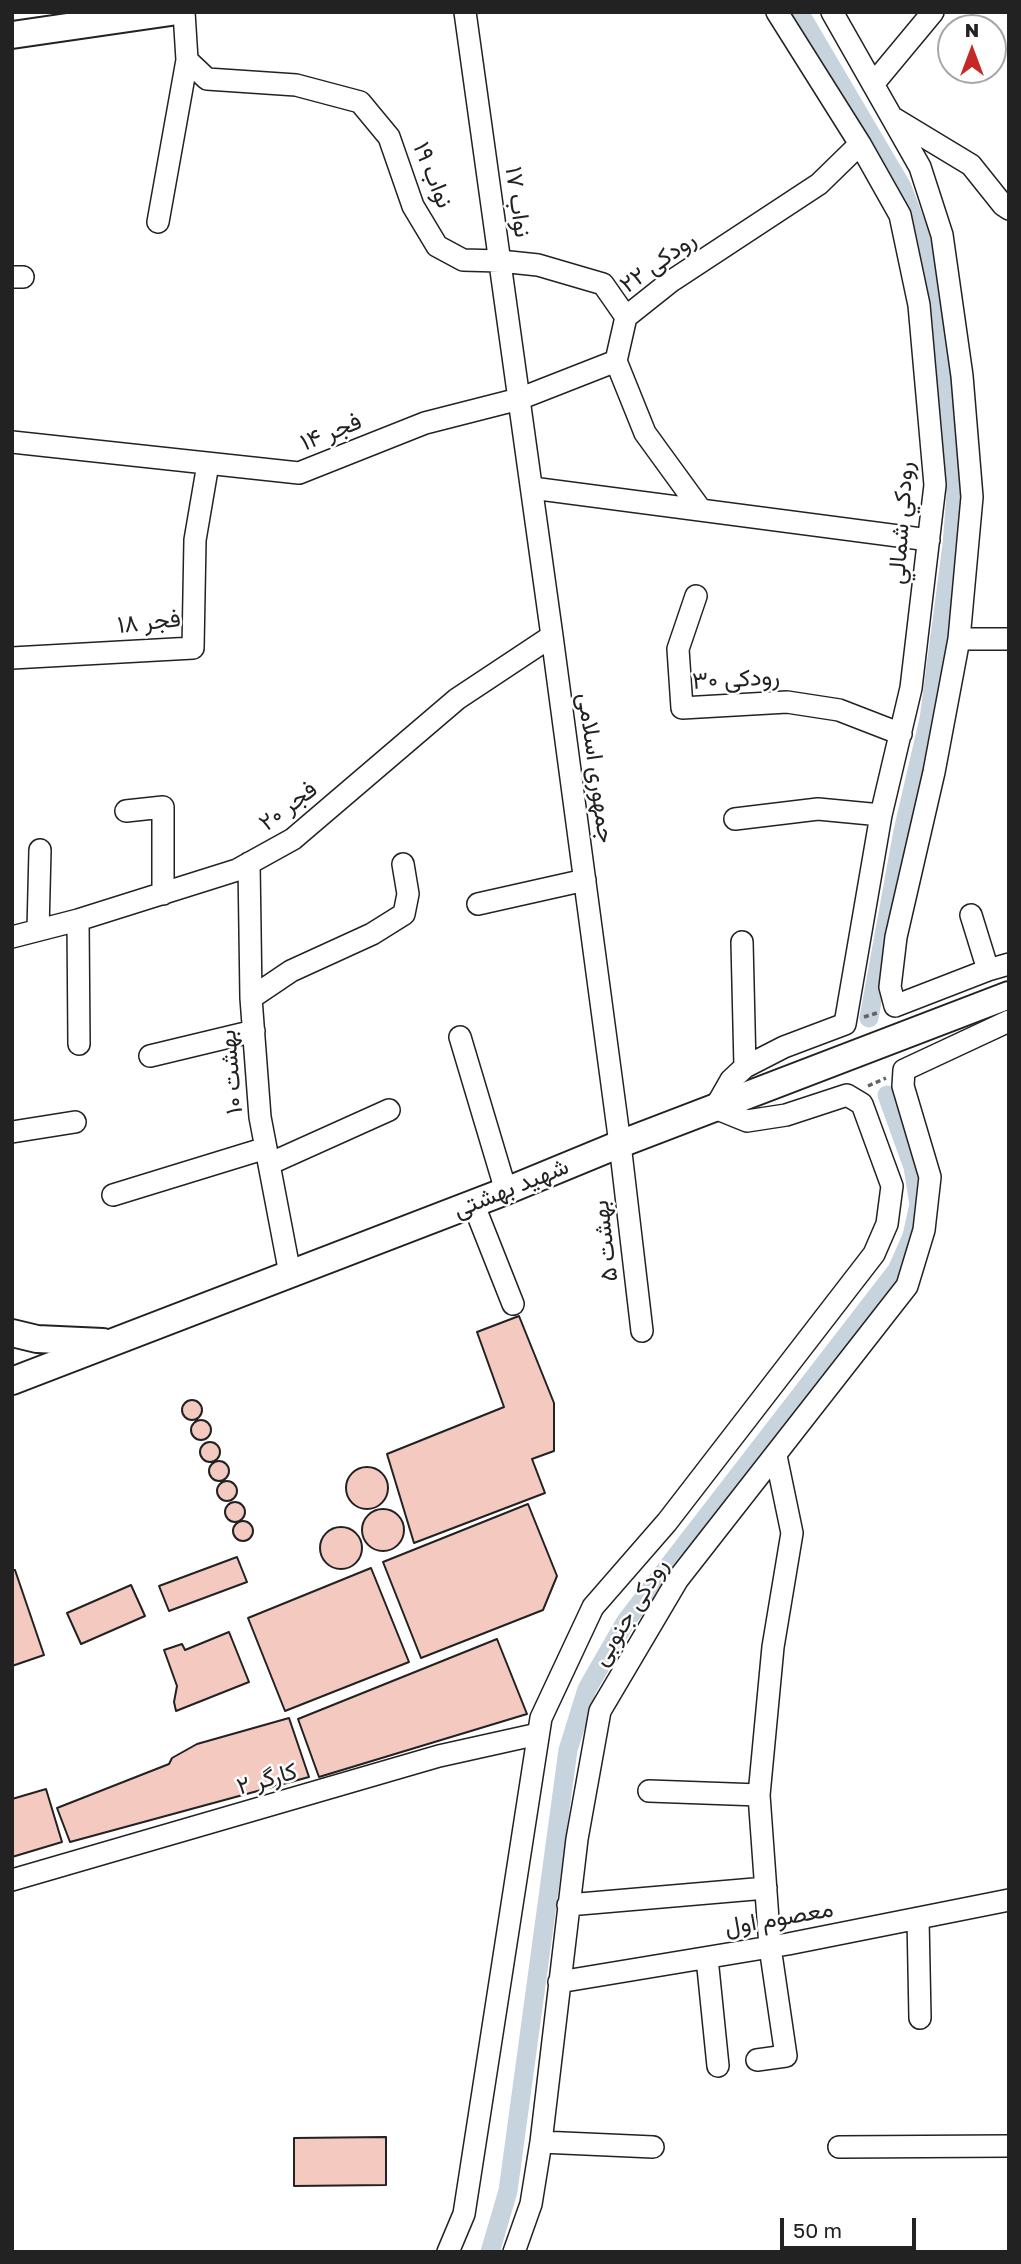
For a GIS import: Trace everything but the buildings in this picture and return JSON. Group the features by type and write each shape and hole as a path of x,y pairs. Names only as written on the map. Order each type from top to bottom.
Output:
{"main road":[{"path":"12,35 171,12"},
{"name":"شهید بهشتی","path":"12,1381 1009,995"},
{"path":"12,1333 37,1339 111,1342"}],"street":[{"path":"158,222 187,60 184,12"},
{"name":"نواب ۱۷","path":"465,12 519,398"},
{"name":"رودکي شمالي","path":"777,12 860,144 900,215 919,305 934,485 911,688 881,815 845,1024"},
{"path":"832,12 920,167 942,235 962,376 972,497 959,639 934,772 896,937 890,987 895,1006 1009,964"},
{"path":"874,83 933,12"},
{"name":"نواب ۱۹","path":"187,60 207,79 296,85 359,102 389,137 413,206 436,246 463,260 538,265 603,284 626,317"},
{"path":"893,118 971,165 1009,209"},
{"name":"رودکی ۲۲","path":"616,361 626,317 670,282 819,184 860,144"},
{"path":"616,361 645,433 701,510"},
{"name":"فجر ۱۴","path":"12,442 299,473 425,423 519,398 616,361"},
{"name":"جمهوری اسلامی","path":"519,398 620,1144"},
{"name":"فجر ۱۸","path":"12,658 193,648 195,540 208,464"},
{"path":"531,488 929,540"},
{"name":"رودکی ۳۰","path":"696,596 678,649 682,708 787,702 839,710 901,734"},
{"name":"فجر ۲۰","path":"12,937 78,920 237,870 293,839 457,699 552,636"},
{"path":"959,639 1009,639"},
{"path":"126,811 163,807 163,894"},
{"path":"735,819 818,809 881,815"},
{"path":"38,930 40,850"},
{"name":"بهشت ۱۰","path":"249,863 251,998 260,1117 290,1274"},
{"path":"251,998 290,971 372,934 404,914 408,894 403,864"},
{"path":"478,904 585,880"},
{"path":"971,915 988,970"},
{"path":"78,920 79,1044"},
{"path":"742,942 745,1067"},
{"path":"904,1070 1009,1021"},
{"path":"845,1024 784,1047 745,1067 732,1080 715,1108 747,1121 786,1115 847,1095"},
{"path":"150,1056 254,1031"},
{"path":"460,1037 506,1191"},
{"name":"رودکی جنوبی","path":"514,2252 531,2204 541,2142 577,1839 600,1711 678,1579 907,1286 924,1230 930,1177 903,1086 904,1070"},
{"name":"رودکی جنوبی","path":"448,2252 464,2214 541,1718 593,1607 667,1522 874,1254 887,1224 892,1186 862,1104 847,1095"},
{"path":"113,1195 267,1156 389,1110"},
{"path":"12,1132 75,1122"},
{"name":"بهشت ۵","path":"620,1144 642,1331"},
{"path":"473,1203 513,1304"},
{"path":"757,2060 786,2056 770,1947 759,1795 773,1647 792,1533 776,1456"},
{"name":"کارگر ۲","path":"12,1880 439,1756 538,1734"},
{"path":"649,1791 759,1795"},
{"path":"568,1905 766,1888"},
{"name":"معصوم اول","path":"559,1982 770,1947 1009,1900"},
{"path":"918,1918 920,2018"},
{"path":"707,1958 718,2066"},
{"path":"541,2142 653,2147"},
{"path":"839,2147 1009,2146"}],"path":[{"path":"845,1024 895,1006"},
{"path":"847,1095 904,1070"}],"waterway":[{"path":"799,12 902,187 920,235 935,298 956,495 929,719 903,831 869,1018"},
{"path":"490,2252 508,2191 568,1750 587,1689 626,1621 897,1270 912,1236 919,1204 913,1167 887,1095"}]}
